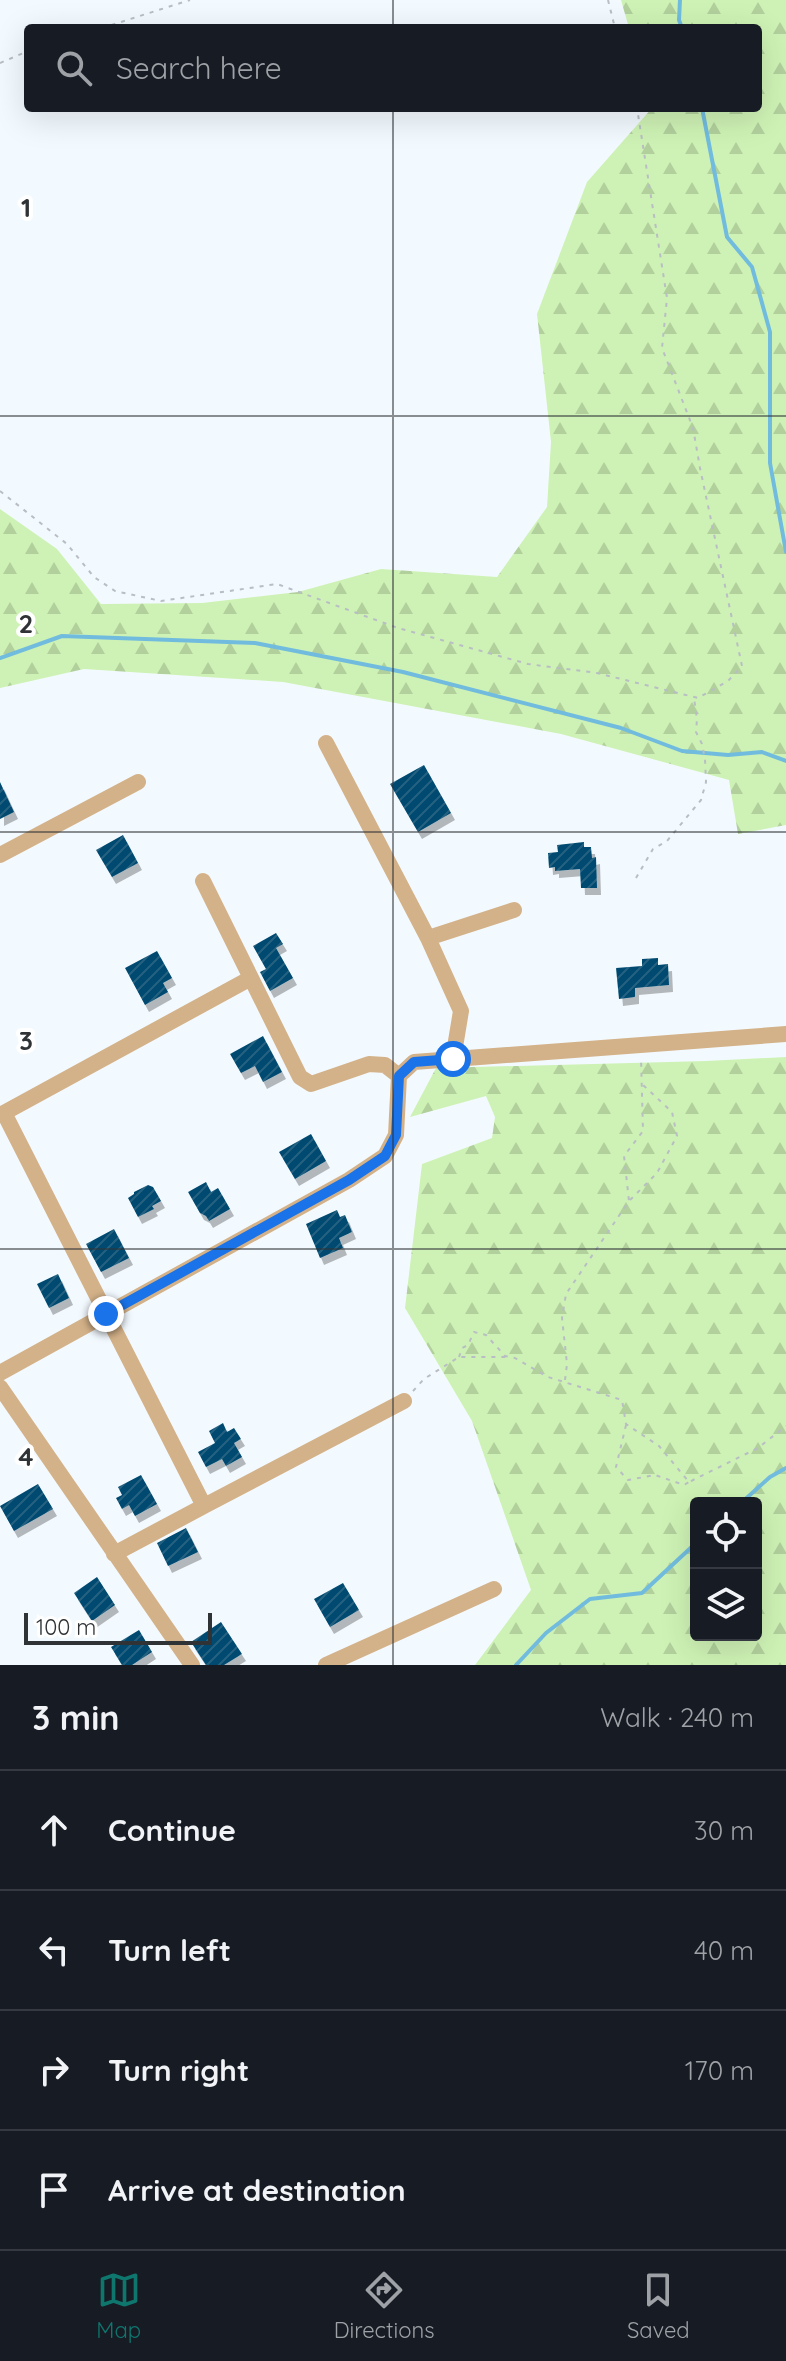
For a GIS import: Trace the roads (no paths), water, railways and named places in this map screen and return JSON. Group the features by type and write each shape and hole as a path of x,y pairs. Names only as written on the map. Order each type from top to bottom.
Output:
{"lane":[{"path":"326,743 428,938 461,1011 453,1059"},
{"path":"0,855 138,782"},
{"path":"203,881 300,1077 311,1084 369,1064 385,1065 399,1076"},
{"path":"428,938 514,910"},
{"path":"204,1506 2,1114 251,978"},
{"path":"0,1373 349,1180 385,1156 396,1135 399,1076 414,1062 786,1034"},
{"path":"0,1387 192,1665"},
{"path":"114,1554 404,1401"},
{"path":"326,1665 494,1589"}],"waterway":[{"path":"680,0 680,24"},
{"path":"703,112 727,237 752,267 770,332 770,463 786,552"},
{"path":"0,658 62,636 255,643 403,672 621,728 682,751 728,755 762,752 786,761"},
{"path":"748,1497 770,1477 786,1468"},
{"path":"516,1665 546,1633 590,1599 642,1593 690,1549"}]}
